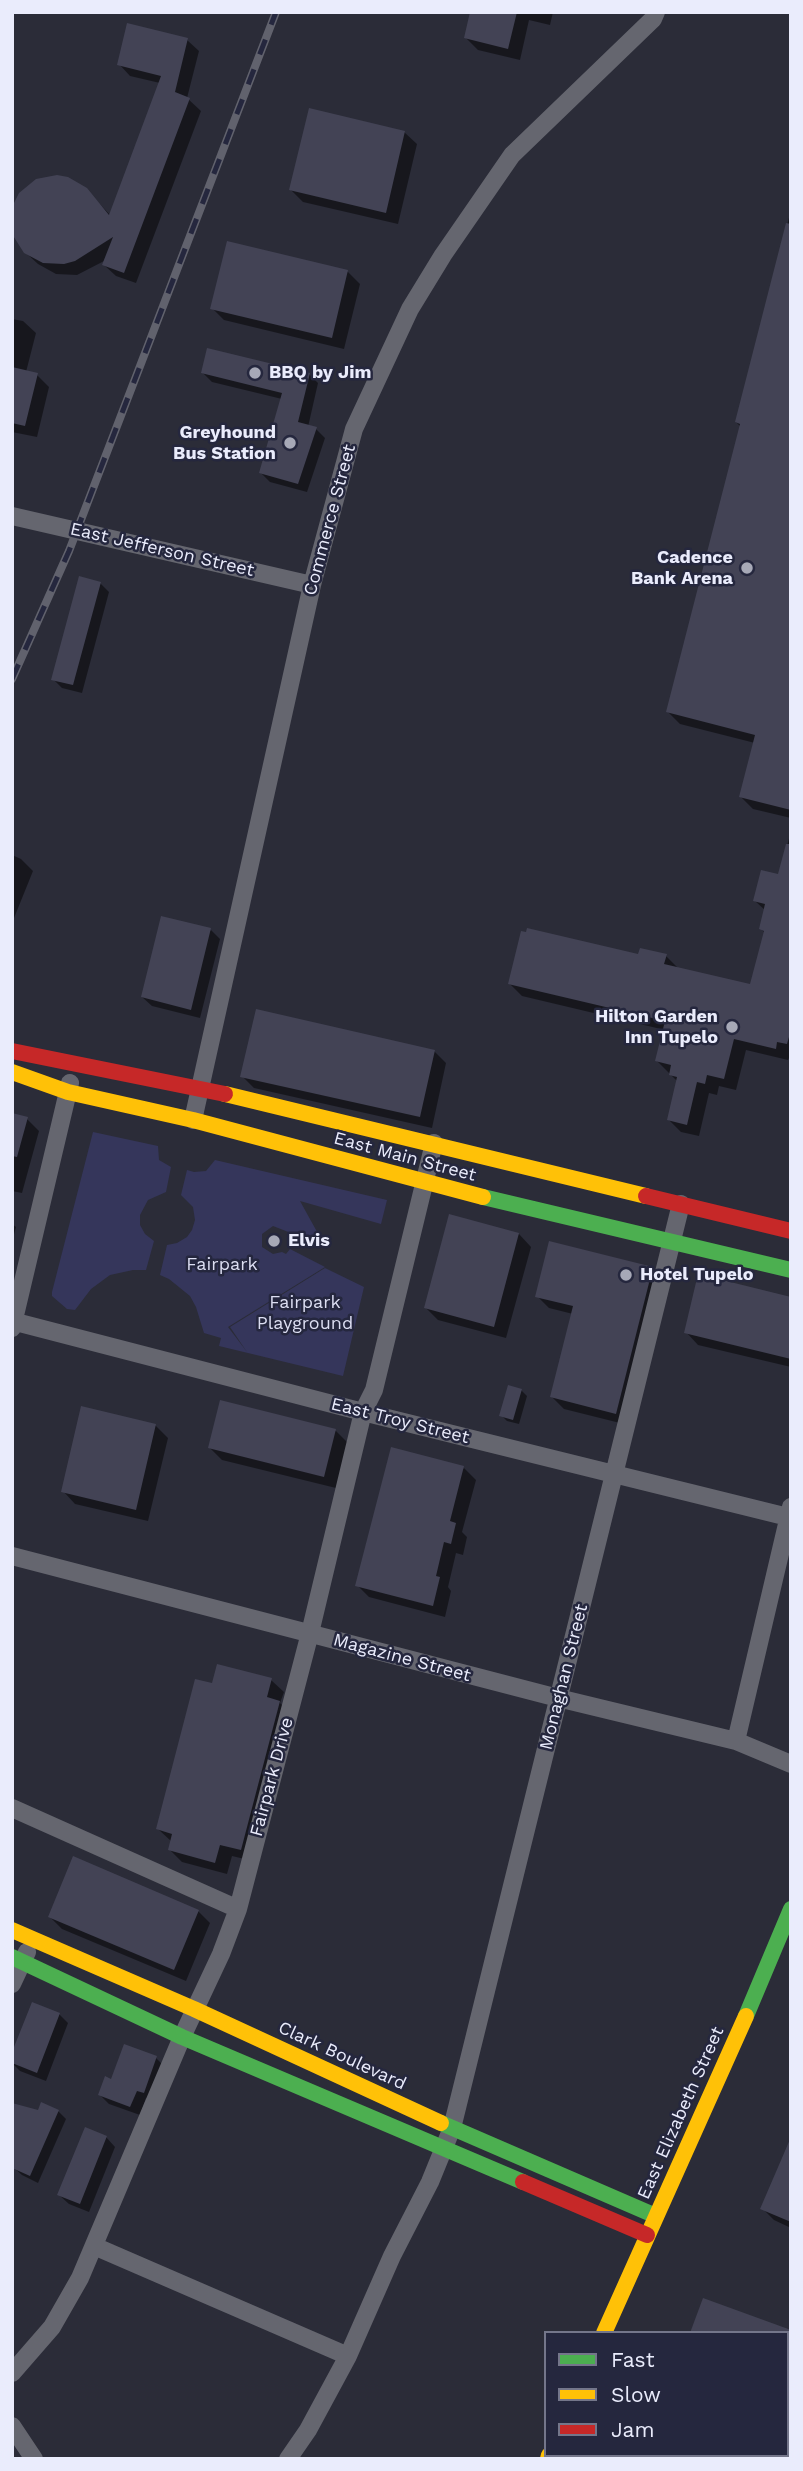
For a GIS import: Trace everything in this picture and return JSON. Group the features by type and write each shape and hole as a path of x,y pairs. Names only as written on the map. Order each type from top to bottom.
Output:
{"street":[{"name":"Commerce Street","path":"193,1120 312,584 354,429 410,309 443,255 512,155 653,19 656,12"},
{"name":"East Jefferson Street","path":"12,516 312,584"},
{"name":"East Main Street","path":"12,1051 200,1088 791,1231"},
{"path":"13,1324 75,1063"},
{"name":"East Main Street","path":"12,1072 68,1092 193,1120 424,1183 791,1270"},
{"name":"Fairpark Drive","path":"12,2373 35,2350 62,2311 94,2246 238,1909 310,1633 363,1412 374,1390 434,1143"},
{"name":"Monaghan Street","path":"288,2459 308,2430 348,2356 453,2128 681,1204"},
{"name":"East Troy Street","path":"13,1324 614,1474 789,1512"},
{"path":"736,1741 789,1512"},
{"name":"Magazine Street","path":"12,1556 334,1641 736,1741 791,1764"},
{"path":"12,1808 238,1909"},
{"name":"East Elizabeth Street","path":"605,2331 791,1909"},
{"name":"Clark Boulevard","path":"12,1930 656,2216"},
{"path":"12,1984 17,1960 33,1939"},
{"path":"17,1960 182,2037 647,2235"},
{"path":"94,2246 348,2356"},
{"path":"12,2426 34,2459"}],"green space":[{"path":"93,1132 158,1146 159,1160 171,1167 166,1192 148,1200 140,1215 140,1225 145,1234 154,1241 146,1270 110,1275 91,1289 75,1310 67,1309 52,1296 52,1292"},
{"name":"Fairpark","path":"215,1160 387,1200 381,1224 300,1201 321,1239 294,1240 291,1233 273,1226 262,1234 262,1247 273,1254 286,1254 290,1249 325,1267 228,1327 247,1352 230,1327 325,1268 364,1287 343,1376 219,1346 221,1338 204,1333 190,1296 160,1275 167,1245 187,1237 195,1220 193,1207 181,1195 187,1170 206,1171"}],"building":[{"path":"470,12 517,12 508,49 464,38"},
{"path":"127,23 188,38 175,92 190,98 124,273 102,265 113,237 75,261 64,264 43,263 24,253 12,234 12,207 19,193 36,179 57,175 68,177 87,188 109,215 161,76 117,65"},
{"path":"309,108 405,131 386,213 289,190"},
{"name":"Cadence Bank Arena","path":"786,223 791,224 791,810 739,797 755,735 666,712 740,424 735,422"},
{"path":"227,241 348,270 332,338 210,309"},
{"path":"207,348 310,373 298,422 317,427 298,484 259,473 282,393 201,373"},
{"path":"12,367 38,373 25,426 12,423"},
{"path":"79,576 101,582 73,685 51,680"},
{"name":"Hilton Garden Inn Tupelo","path":"786,844 791,844 791,1030 787,1044 777,1042 776,1049 734,1039 724,1079 707,1075 705,1084 697,1082 687,1125 667,1120 677,1077 669,1075 671,1065 655,1061 665,1021 508,984 521,931 526,932 527,928 638,954 640,948 667,954 664,964 750,984 764,931 759,929 765,904 753,901 761,870 778,874"},
{"path":"161,916 211,928 191,1010 141,997"},
{"path":"256,1009 435,1050 420,1117 240,1077"},
{"path":"12,1113 28,1117 17,1157 12,1156"},
{"path":"449,1214 519,1233 494,1327 424,1308"},
{"path":"549,1241 653,1267 616,1414 550,1397 573,1306 535,1297"},
{"path":"698,1274 791,1297 791,1359 684,1333"},
{"path":"508,1385 522,1389 513,1420 499,1416"},
{"path":"220,1400 336,1429 324,1477 208,1448"},
{"path":"81,1406 156,1424 136,1510 61,1492"},
{"path":"391,1447 464,1466 450,1521 456,1523 451,1544 444,1542 436,1576 440,1577 433,1606 355,1586"},
{"path":"217,1664 272,1678 267,1697 280,1701 241,1850 220,1845 215,1863 168,1850 172,1834 156,1829 195,1679 212,1683"},
{"path":"73,1856 199,1910 174,1970 48,1917"},
{"path":"32,2002 60,2013 37,2073 12,2063 12,2052"},
{"path":"124,2044 157,2056 144,2093 137,2091 130,2107 98,2095 105,2076 111,2079"},
{"path":"41,2102 59,2110 30,2176 12,2168 12,2103 38,2110"},
{"path":"85,2127 107,2136 80,2204 57,2195"},
{"path":"791,2137 791,2222 760,2209"},
{"path":"703,2298 791,2330 791,2333 789,2331 691,2331"}],"railway":[{"path":"12,679 69,551 276,12"}],"traffic: fast":[{"path":"483,1197 791,1270"},
{"path":"746,2016 791,1909"},
{"path":"12,1957 182,2037 523,2182"},
{"path":"441,2123 656,2216"}],"traffic: slow":[{"path":"12,1072 68,1092 193,1120 483,1197"},
{"path":"225,1094 646,1196"},
{"path":"12,1930 194,2009 441,2123"},
{"path":"605,2331 746,2016"}],"traffic: jam":[{"path":"12,1051 225,1094"},
{"path":"646,1196 791,1231"},
{"path":"523,2182 647,2235"}],"place":[{"name":"BBQ by Jim","path":"255,373"},
{"name":"Greyhound Bus Station","path":"290,443"},
{"name":"Cadence Bank Arena","path":"747,568"},
{"name":"Hilton Garden Inn Tupelo","path":"732,1027"},
{"name":"Elvis","path":"274,1241"},
{"name":"Hotel Tupelo","path":"626,1275"}],"park label":[{"name":"Fairpark Playground","path":"305,1313"}]}
